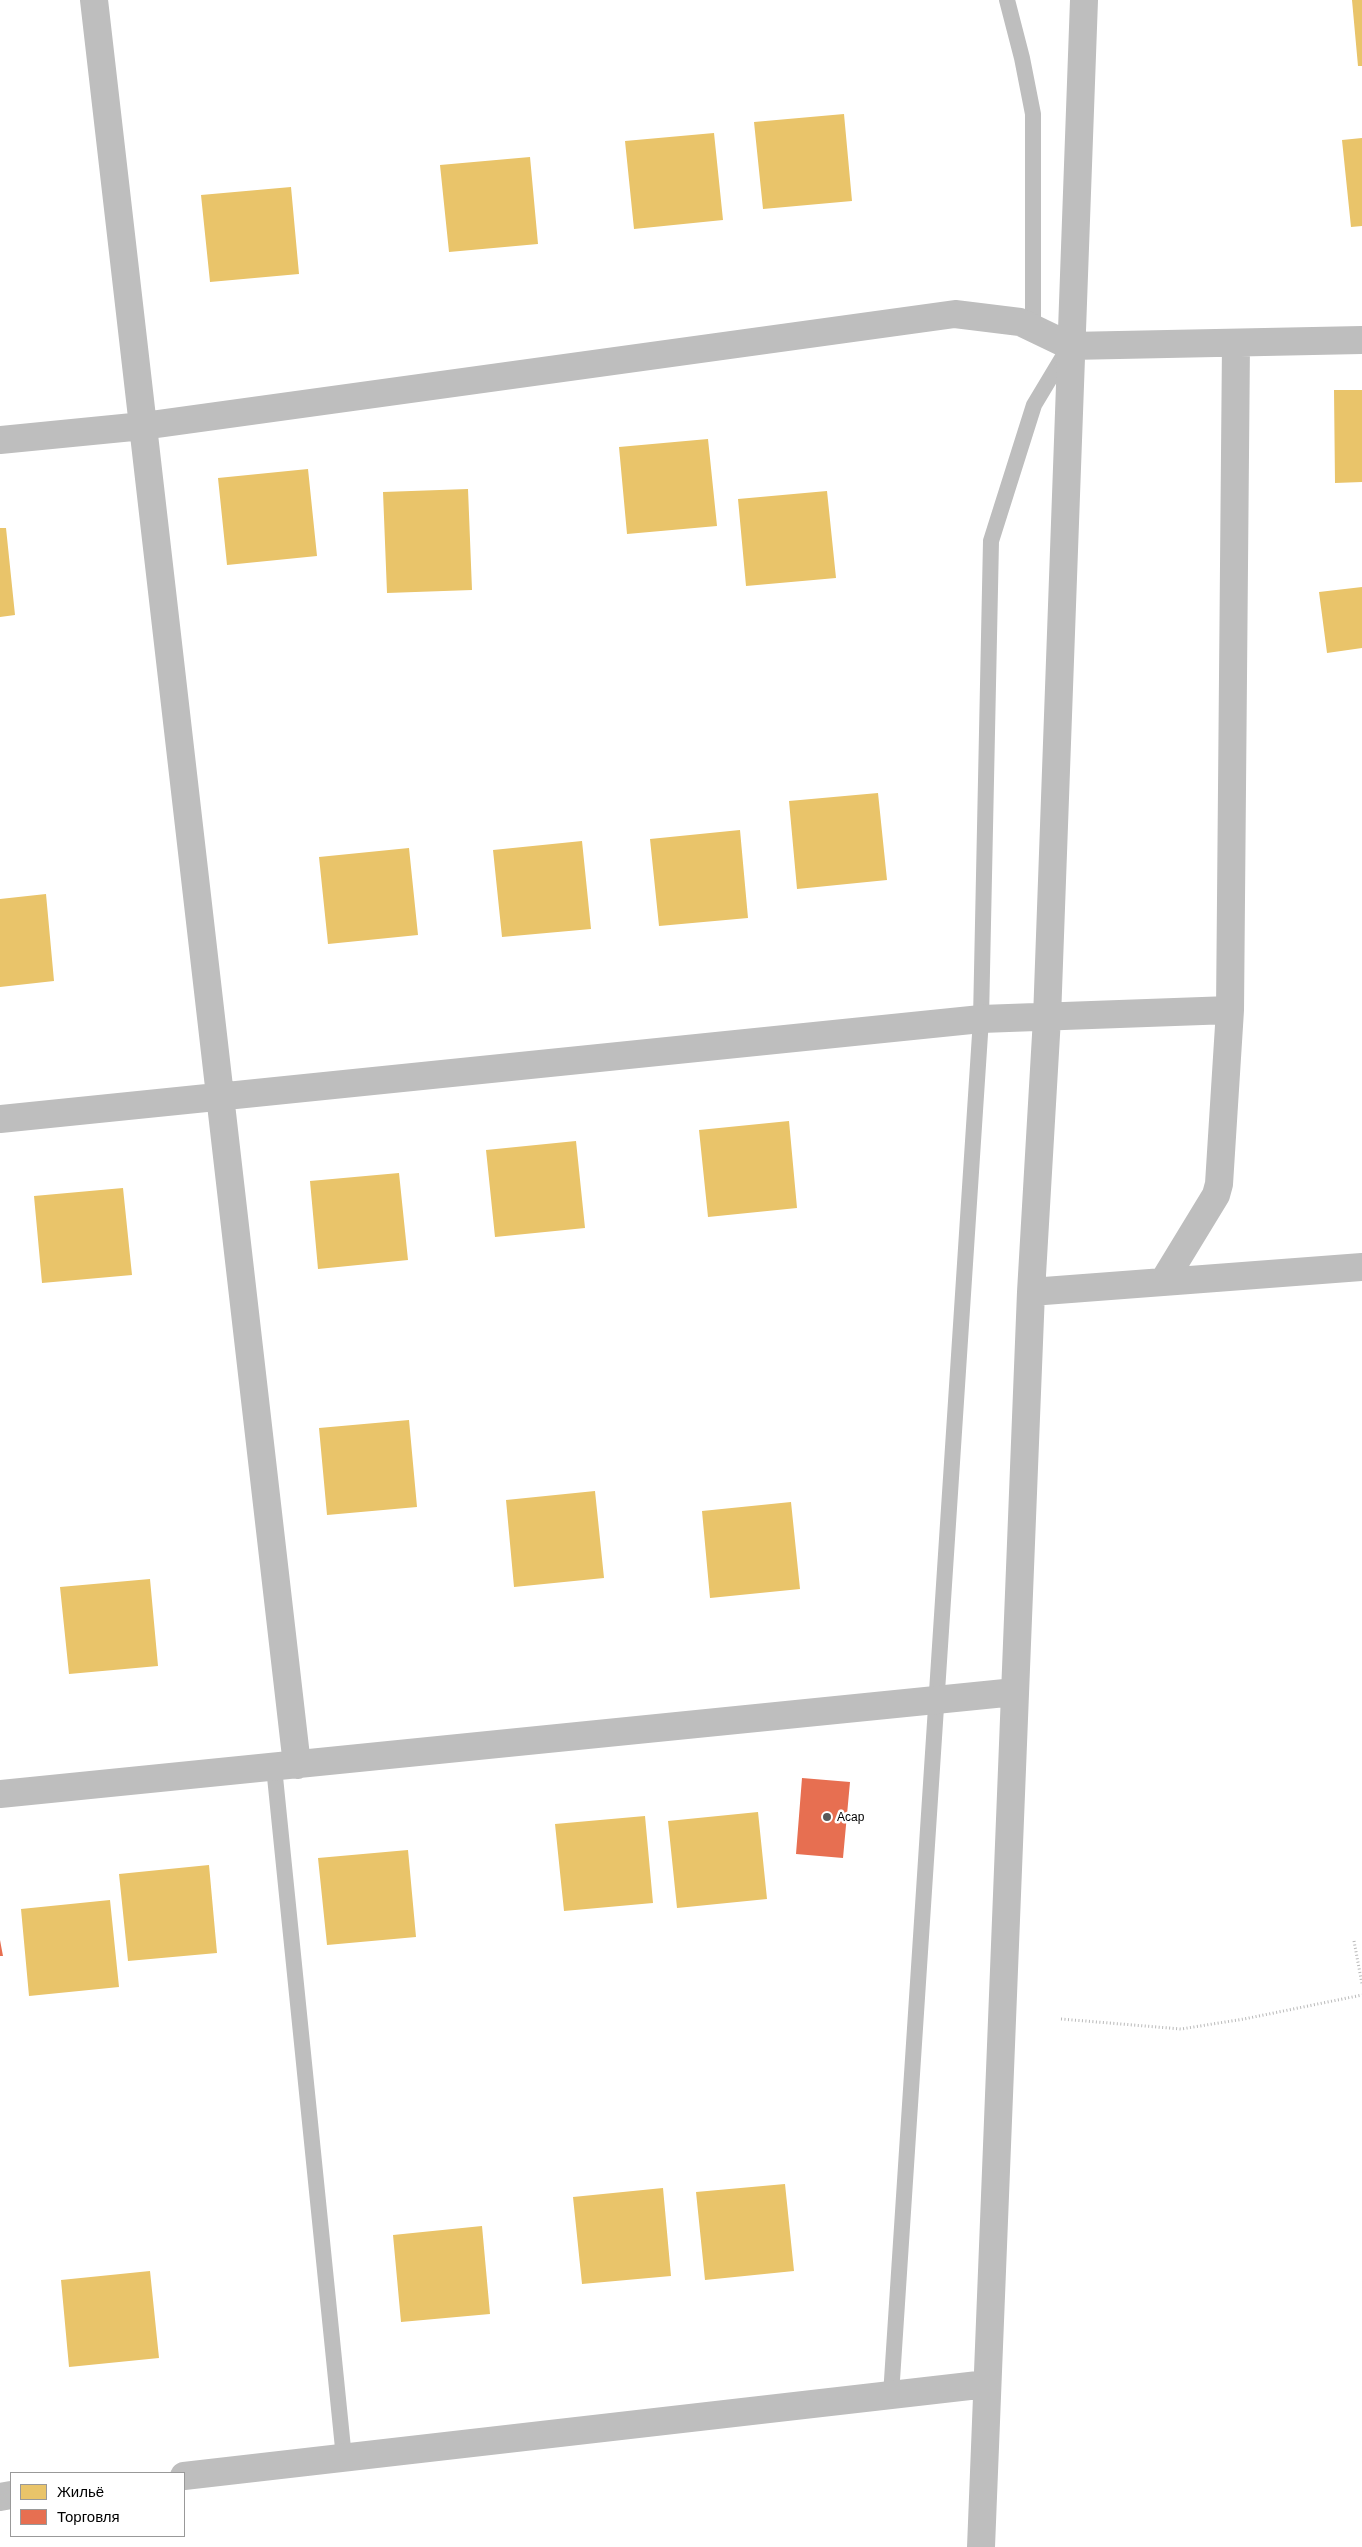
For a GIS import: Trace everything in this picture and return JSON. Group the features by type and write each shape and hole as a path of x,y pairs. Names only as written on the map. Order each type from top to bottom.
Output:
{"street":[{"path":"94,0 220,1096 286,1766"},
{"path":"981,2547 1031,1292 1047,1018 1084,0"},
{"path":"0,440 143,426 955,314 1020,322 1070,346 1172,342 1236,343 1362,340"},
{"path":"1163,1282 1216,1195 1219,1184 1230,1010 1236,343"},
{"path":"0,1119 981,1019 1230,1010"},
{"path":"1031,1292 1362,1267"},
{"path":"0,1794 1015,1692"},
{"path":"185,2476 987,2384"}],"lane":[{"path":"1007,0 1022,58 1033,114 1033,328"},
{"path":"891,2395 981,1019 991,542 1034,405 1070,346"},
{"path":"286,1766 344,2458"}],"path":[{"path":"1354,1941 1362,1984"},
{"path":"1061,2019 1181,2029 1244,2019 1362,1995"}],"building: Жильё":[{"path":"1352,0 1362,0 1362,66 1358,66"},
{"path":"844,114 852,201 763,209 754,122"},
{"path":"714,133 723,220 634,229 625,141"},
{"path":"1362,138 1362,226 1351,227 1342,140"},
{"path":"530,157 538,244 449,252 440,165"},
{"path":"291,187 299,274 210,282 201,195"},
{"path":"1334,390 1362,390 1362,482 1335,483"},
{"path":"708,439 717,526 627,534 619,447"},
{"path":"308,469 317,556 227,565 218,478"},
{"path":"468,489 472,590 387,593 383,492"},
{"path":"827,491 836,578 746,586 738,499"},
{"path":"0,528 6,528 15,615 0,617"},
{"path":"1362,587 1362,648 1327,653 1319,592"},
{"path":"878,793 887,880 797,889 789,801"},
{"path":"740,830 748,918 659,926 650,839"},
{"path":"582,841 591,929 502,937 493,850"},
{"path":"409,848 418,935 328,944 319,857"},
{"path":"46,894 54,981 0,987 0,899"},
{"path":"789,1121 797,1208 708,1217 699,1130"},
{"path":"576,1141 585,1228 495,1237 486,1150"},
{"path":"399,1173 408,1260 318,1269 310,1181"},
{"path":"123,1188 132,1275 42,1283 34,1196"},
{"path":"409,1420 417,1507 327,1515 319,1428"},
{"path":"595,1491 604,1578 514,1587 506,1500"},
{"path":"791,1502 800,1589 710,1598 702,1511"},
{"path":"150,1579 158,1666 69,1674 60,1587"},
{"path":"758,1812 767,1899 677,1908 668,1821"},
{"path":"645,1816 653,1903 564,1911 555,1824"},
{"path":"408,1850 416,1937 327,1945 318,1858"},
{"path":"209,1865 217,1953 128,1961 119,1874"},
{"path":"110,1900 119,1987 29,1996 21,1909"},
{"path":"785,2184 794,2271 705,2280 696,2192"},
{"path":"663,2188 671,2276 582,2284 573,2197"},
{"path":"482,2226 490,2314 401,2322 393,2235"},
{"path":"150,2271 159,2358 69,2367 61,2280"}],"building: Торговля":[{"path":"802,1778 850,1782 843,1858 796,1854"},
{"path":"0,1940 3,1956 0,1956"}],"place":[{"name":"Асар","path":"827,1817"}]}
